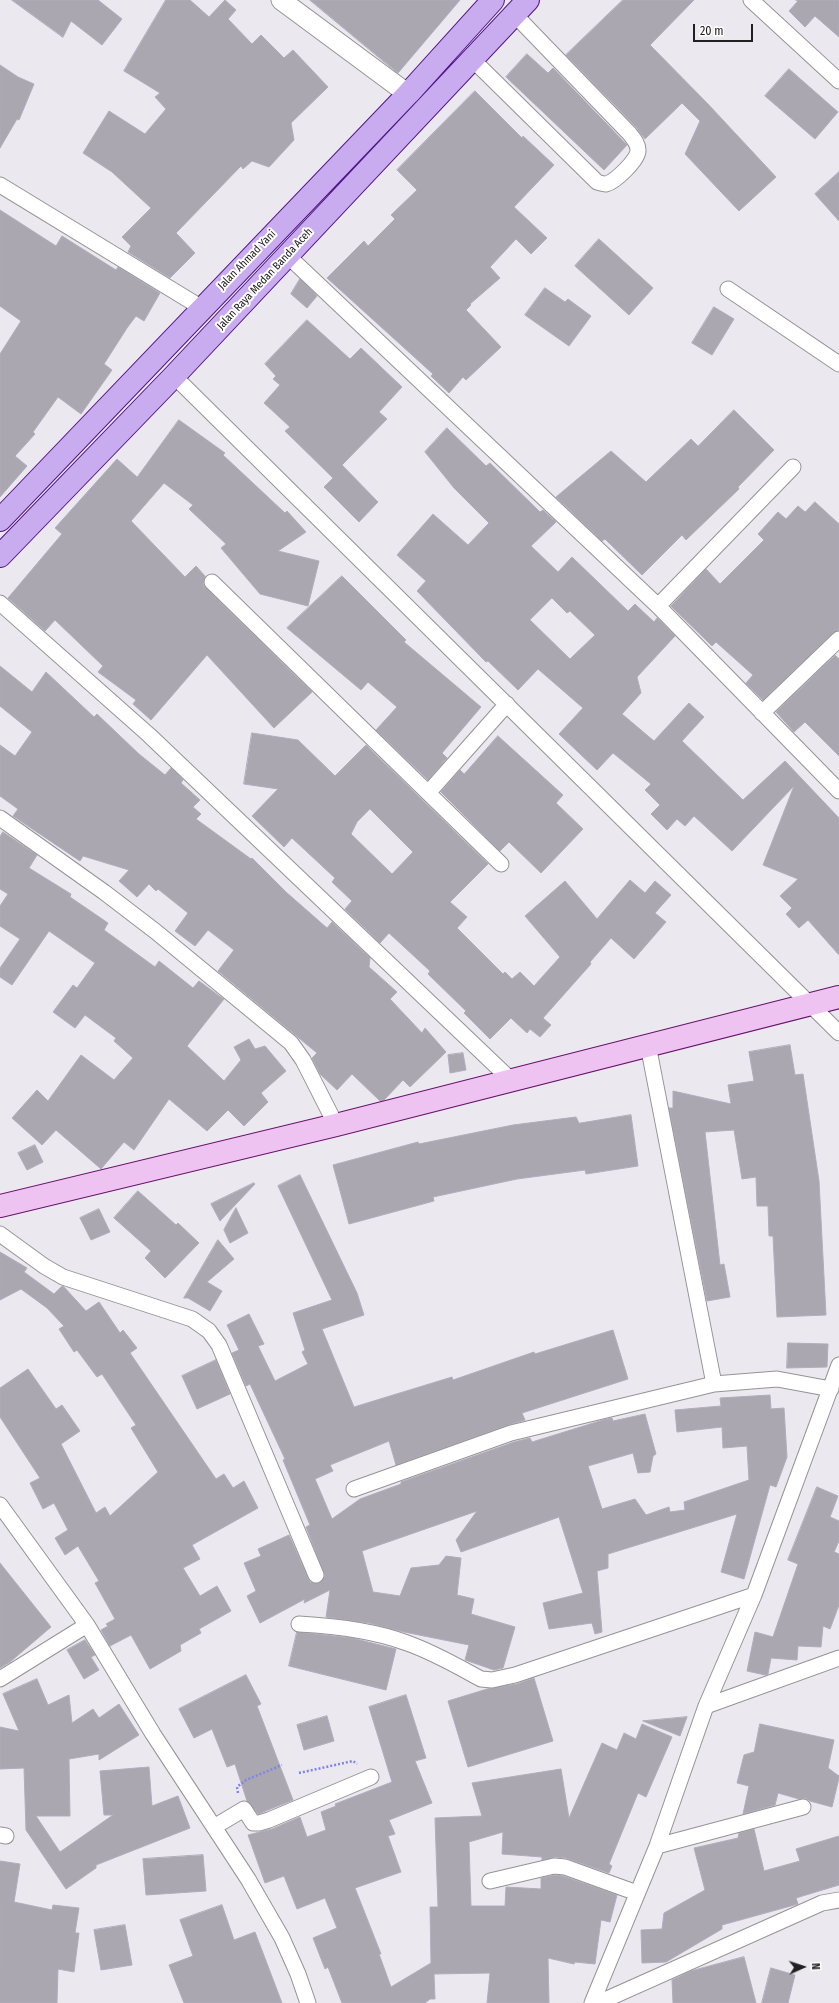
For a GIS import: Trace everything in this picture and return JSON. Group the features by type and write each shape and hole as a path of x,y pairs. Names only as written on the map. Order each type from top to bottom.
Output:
{"main road":[{"name":"Jalan Ahmad Yani","path":"0,520 162,353 202,308 408,94 493,0"},
{"name":"Jalan Raya Medan Banda Aceh","path":"0,556 174,376 473,60 521,7"},
{"path":"0,1206 336,1125 839,997"}],"street":[{"path":"281,0 408,94"},
{"path":"751,0 839,81"},
{"path":"473,60 597,182 605,184 613,180 636,159 638,145 629,133 521,7"},
{"path":"0,185 202,308"},
{"path":"288,255 658,606 839,792"},
{"path":"728,289 839,364"},
{"path":"174,376 508,704 839,1033"},
{"path":"658,606 793,468"},
{"path":"212,582 501,864"},
{"path":"0,603 149,735 512,1081"},
{"path":"762,713 839,639"},
{"path":"428,793 508,704"},
{"path":"0,818 115,900 291,1043 303,1060 336,1125"},
{"path":"648,1045 714,1384"},
{"path":"0,1234 44,1266 63,1277 192,1319 209,1331 219,1345 316,1575"},
{"path":"592,2003 636,1893 657,1846 706,1706 754,1595 839,1365"},
{"path":"354,1489 511,1433 714,1384 777,1380 830,1389"},
{"path":"0,1505 87,1626 153,1734 248,1879 282,1938 308,2003"},
{"path":"299,1624 358,1630 407,1642 481,1679 492,1680 522,1673 754,1595"},
{"path":"0,1679 87,1626"},
{"path":"706,1706 839,1658"},
{"path":"214,1827 244,1809 253,1823 259,1823 371,1777"},
{"path":"657,1846 803,1806"},
{"path":"490,1881 554,1866 565,1867 636,1893"},
{"path":"598,2003 822,1903 839,1900"}],"path":[{"path":"299,1773 353,1762 371,1777"},
{"path":"244,1809 237,1787 246,1780 282,1765"}],"building":[{"path":"12,0 98,0 122,19 102,45 71,21 63,37"},
{"path":"166,0 190,0 209,17 225,0 236,10 228,19 252,44 261,35 284,58 293,50 328,87 291,123 294,140 269,167 252,161 243,169 241,166 176,233 195,253 170,278 128,252 131,246 122,237 151,208 112,172 83,153 109,111 145,134 166,109 155,97 160,93 124,71"},
{"path":"310,0 460,0 398,73"},
{"path":"623,0 694,0 650,45 708,104 776,177 739,211 685,154 700,121 682,103 645,139 636,127 566,55"},
{"path":"796,0 839,0 839,37 815,16 805,27 789,11 798,1"},
{"path":"527,54 548,73 553,68 627,145 604,170 506,77"},
{"path":"0,65 18,77 34,84 19,120 17,119 0,148"},
{"path":"789,69 838,112 815,139 765,96"},
{"path":"475,91 522,138 523,136 554,165 514,207 547,238 531,254 516,239 490,267 500,278 470,304 471,305 466,310 501,347 466,380 463,377 449,393 431,376 433,374 327,278 364,241 368,246 395,219 391,215 417,190 397,170"},
{"path":"839,172 839,221 815,194"},
{"path":"0,210 56,246 62,236 116,270 118,267 160,293 144,321 136,316 127,328 104,364 112,370 81,414 58,397 33,432 35,434 15,456 27,466 0,497 0,354 21,321 0,306"},
{"path":"599,239 653,288 629,315 575,266"},
{"path":"300,279 317,296 307,308 291,294"},
{"path":"545,288 565,302 568,299 591,316 569,346 525,315"},
{"path":"714,307 734,319 712,355 692,343"},
{"path":"307,320 350,359 361,348 402,387 379,412 387,419 342,465 378,502 359,522 324,487 333,478 285,431 290,427 264,403 280,385 273,379 276,376 265,364"},
{"path":"734,410 774,450 738,487 739,489 686,540 682,535 642,575 605,539 602,541 556,497 611,451 646,482 691,439 698,446"},
{"path":"179,420 225,453 223,455 285,513 287,511 306,532 278,551 319,561 308,606 260,594 221,548 226,544 189,509 193,505 164,483 131,521 185,577 196,566 205,576 203,584 206,588 312,692 274,728 207,655 151,720 133,704 136,700 98,672 103,666 55,620 45,631 8,598 62,534 55,528 117,459 137,477"},
{"path":"447,428 486,466 490,463 540,512 543,510 556,522 531,546 558,572 572,557 628,611 635,604 654,622 657,618 675,636 637,677 641,693 622,714 654,741 689,703 704,717 682,741 743,800 785,761 839,818 839,955 808,920 799,928 786,914 792,908 780,896 798,879 763,865 794,786 732,851 694,816 685,826 677,819 667,830 651,814 660,805 645,790 651,784 613,753 597,770 559,734 583,708 538,669 518,690 488,661 486,662 417,591 426,581 397,555 433,514 468,545 489,523 454,488 425,452","holes":["552,598 567,613 570,611 595,635 570,659 530,620"]},
{"path":"815,502 839,524 839,630 833,633 763,700 746,683 753,675 716,642 712,646 671,606 706,569 720,584 764,540 758,534 778,512 786,519 798,506 805,512"},
{"path":"342,576 406,640 404,642 481,707 442,753 447,758 428,780 376,730 397,707 368,682 361,690 287,628"},
{"path":"835,655 839,659 839,756 805,722 794,732 776,712"},
{"path":"0,666 32,692 46,672 94,717 97,714 139,754 165,775 171,768 183,780 181,783 200,800 193,807 201,814 196,819 251,859 252,858 286,892 327,928 332,922 370,958 369,967 397,992 390,999 422,1033 425,1028 446,1052 410,1087 403,1080 384,1100 380,1101 352,1074 337,1090 320,1074 312,1058 317,1053 218,971 234,950 208,930 195,946 175,931 188,913 158,889 156,891 149,884 137,897 119,881 129,870 83,856 80,861 13,816 18,809 0,796 0,745 15,756 32,732 0,706"},
{"path":"252,733 298,740 335,776 366,745 488,864 450,902 467,917 457,928 503,974 505,972 512,979 520,972 534,986 560,957 525,916 565,881 597,919 630,880 645,893 655,881 671,895 655,913 666,922 634,959 611,938 590,962 591,964 543,1018 551,1025 540,1037 530,1029 527,1033 511,1018 490,1039 464,1013 466,1011 428,974 430,971 389,933 380,943 345,909 352,901 332,882 335,878 292,838 284,847 252,816 278,789 244,784","holes":["370,809 413,852 392,874 351,834 357,822"]},
{"path":"498,736 563,795 556,803 583,829 541,873 509,842 500,851 441,792 460,770 464,774"},
{"path":"3,832 37,855 29,868 71,894 70,897 108,923 104,930 155,967 159,961 193,988 199,981 224,999 187,1046 224,1081 241,1060 234,1047 249,1039 255,1049 265,1046 286,1071 261,1093 268,1102 244,1126 228,1110 207,1131 169,1099 134,1150 124,1142 101,1169 56,1130 42,1145 12,1118 37,1090 48,1101 81,1055 114,1080 133,1058 114,1041 116,1038 85,1015 75,1028 53,1012 73,985 77,988 95,963 49,931 12,985 0,977 0,968 20,939 0,926 0,906 8,894 0,889 0,837"},
{"path":"790,1045 795,1075 803,1074 819,1181 826,1315 777,1317 773,1236 769,1236 768,1206 757,1206 756,1177 742,1179 734,1130 705,1132 720,1265 724,1264 730,1297 707,1301 669,1108 673,1108 673,1091 731,1104 728,1085 754,1081 749,1052"},
{"path":"463,1053 466,1070 450,1073 448,1055"},
{"path":"631,1115 638,1166 586,1174 585,1170 517,1179 433,1197 434,1201 349,1224 333,1165 418,1142 419,1144 513,1125 576,1117 579,1123"},
{"path":"35,1145 43,1162 27,1170 18,1153"},
{"path":"300,1175 357,1293 364,1315 322,1329 354,1407 452,1377 453,1380 534,1352 535,1354 613,1330 628,1379 522,1413 525,1420 396,1465 389,1441 330,1465 333,1471 315,1479 332,1519 360,1499 401,1484 401,1482 514,1442 530,1438 532,1442 603,1420 612,1418 613,1421 645,1414 656,1454 653,1456 650,1472 638,1473 633,1453 588,1466 602,1509 635,1499 646,1515 669,1507 670,1512 685,1510 684,1502 749,1480 747,1446 723,1448 722,1427 677,1432 675,1410 721,1406 720,1398 770,1395 771,1409 784,1408 787,1457 776,1487 770,1485 744,1579 721,1572 737,1514 608,1554 608,1568 597,1571 602,1632 595,1634 592,1623 549,1629 543,1603 583,1593 559,1517 461,1552 456,1540 477,1511 362,1551 373,1592 400,1596 411,1568 439,1565 446,1556 461,1558 457,1595 474,1599 471,1614 515,1627 503,1668 494,1670 465,1660 469,1645 404,1632 369,1623 326,1617 330,1590 304,1603 305,1599 260,1623 247,1596 256,1591 244,1563 261,1556 258,1549 289,1535 310,1582 319,1583 325,1576 306,1527 310,1525 283,1460 285,1459 250,1384 246,1386 232,1353 239,1350 227,1325 249,1314 264,1344 258,1346 275,1381 308,1364 302,1352 305,1350 293,1313 332,1300 278,1186"},
{"path":"254,1183 255,1184 220,1221 211,1204"},
{"path":"138,1191 176,1225 178,1223 199,1243 165,1278 145,1258 151,1251 114,1218"},
{"path":"236,1208 248,1233 230,1243 224,1230"},
{"path":"99,1209 110,1232 91,1240 80,1218"},
{"path":"218,1240 234,1259 207,1282 222,1291 210,1311 188,1298 184,1298"},
{"path":"0,1252 27,1268 24,1272 54,1294 62,1286 64,1287 86,1311 99,1302 120,1333 123,1330 137,1348 130,1353 216,1479 224,1474 233,1488 244,1481 258,1508 192,1545 200,1559 183,1568 200,1596 217,1586 231,1611 199,1629 201,1633 180,1645 181,1651 150,1669 131,1635 110,1646 101,1630 108,1626 106,1624 115,1619 95,1583 99,1581 78,1546 65,1555 55,1538 68,1530 54,1503 43,1509 30,1483 40,1478 0,1417 0,1388 28,1369 56,1409 62,1405 80,1431 61,1444 96,1513 105,1507 110,1516 158,1472 131,1428 136,1425 102,1374 97,1377 77,1350 74,1352 59,1329 64,1326 47,1308 21,1289 0,1300"},
{"path":"788,1343 828,1344 827,1367 787,1368"},
{"path":"216,1360 230,1394 197,1409 182,1376"},
{"path":"817,1487 838,1496 830,1517 839,1521 839,1541 834,1552 839,1554 839,1605 830,1629 823,1626 821,1647 798,1646 797,1660 771,1658 768,1674 765,1675 747,1671 755,1632 773,1637 798,1564 788,1560"},
{"path":"0,1563 51,1627 10,1662 0,1668"},
{"path":"297,1632 352,1638 396,1649 386,1690 289,1666"},
{"path":"85,1640 95,1655 91,1657 99,1670 84,1679 67,1650"},
{"path":"246,1675 261,1704 257,1706 293,1800 258,1814 247,1801 235,1764 227,1767 212,1729 194,1738 179,1709"},
{"path":"534,1678 553,1741 468,1767 448,1701 487,1689 517,1684"},
{"path":"37,1679 48,1705 69,1695 72,1723 93,1709 99,1718 119,1704 139,1735 99,1760 99,1754 69,1759 70,1816 36,1816 60,1852 113,1815 104,1815 100,1771 149,1767 152,1806 178,1796 190,1828 96,1865 96,1868 66,1889 26,1830 24,1768 0,1769 0,1727 19,1731 3,1694"},
{"path":"406,1695 426,1758 415,1761 432,1803 389,1820 395,1834 388,1836 401,1872 355,1888 381,1954 379,1954 391,1987 431,1963 430,1907 438,1907 435,1818 482,1816 472,1783 561,1769 569,1818 602,1743 617,1750 624,1733 636,1739 642,1724 672,1737 646,1797 638,1793 609,1864 612,1866 609,1873 566,1858 555,1857 542,1860 542,1857 502,1854 503,1832 469,1842 471,1906 505,1906 506,1887 541,1889 541,1878 555,1875 563,1876 617,1895 610,1922 601,1920 595,1964 575,1962 574,1964 548,1958 549,2003 487,2003 490,1973 434,1974 435,1999 430,1999 425,2003 342,2003 328,1967 325,1969 313,1938 337,1928 325,1898 297,1909 284,1876 265,1883 248,1835 272,1829 300,1817 307,1837 326,1830 321,1812 336,1806 335,1804 392,1782 369,1707"},
{"path":"327,1716 334,1741 304,1750 297,1725"},
{"path":"687,1717 680,1736 643,1721"},
{"path":"760,1724 834,1740 828,1768 839,1776 839,1778 832,1807 810,1801 805,1798 799,1799 778,1793 775,1805 743,1814 749,1786 737,1783 744,1755 754,1752"},
{"path":"754,1829 764,1871 800,1861 796,1849 839,1836 839,1885 796,1898 798,1904 722,1925 722,1929 666,1962 642,1963 641,1930 662,1929 664,1913 705,1890 694,1848 738,1838 739,1833"},
{"path":"203,1855 206,1891 146,1895 143,1859"},
{"path":"0,1861 20,1864 14,1902 52,1910 53,1905 79,1908 75,1933 79,1933 74,1972 58,1969 57,2003 0,2003"},
{"path":"222,1905 234,1940 255,1932 282,2003 184,2003 169,1965 193,1956 180,1920"},
{"path":"125,1925 132,1965 101,1970 94,1930"},
{"path":"744,1957 756,2003 673,2003 672,1980 691,1971"},
{"path":"771,1968 795,1975 788,2003 762,2003"}]}
